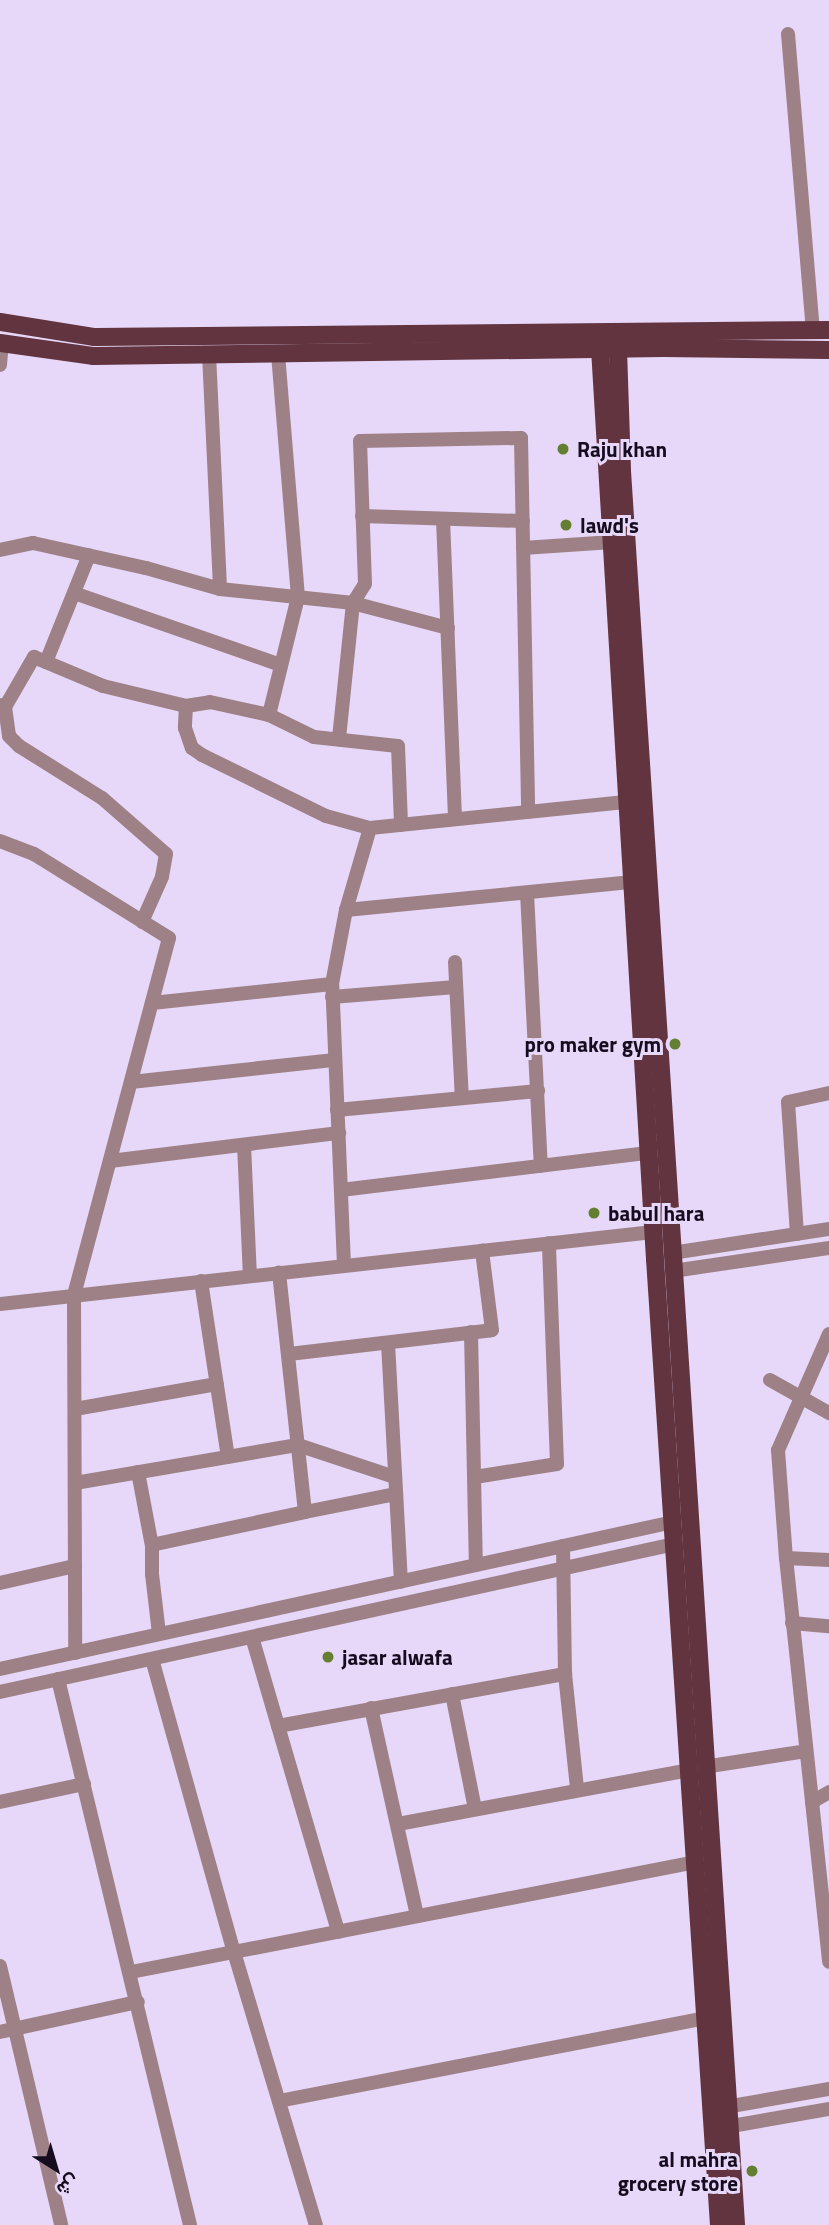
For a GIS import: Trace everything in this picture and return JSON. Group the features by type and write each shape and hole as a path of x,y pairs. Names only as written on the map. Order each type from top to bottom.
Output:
{"main road":[{"path":"0,322 95,337 821,330"},
{"path":"1,344 94,356 600,349 829,350"},
{"path":"600,349 674,1544 697,1768 696,1862 705,2018 718,2109"},
{"path":"618,349 622,471 673,1271 697,1768 719,2128 719,2225"},
{"path":"719,2128 736,2225"}],"street":[{"path":"788,34 821,330"},
{"path":"0,365 1,344"},
{"path":"209,354 220,589"},
{"path":"269,715 298,597 278,354"},
{"path":"339,739 353,603 365,584 360,441 521,438 528,812"},
{"path":"362,516 523,521"},
{"path":"443,519 455,820"},
{"path":"523,548 613,542"},
{"path":"0,550 33,543 220,589 353,603 448,628"},
{"path":"46,662 89,555"},
{"path":"74,593 281,665"},
{"path":"142,922 162,877 166,854 102,798 19,746 9,736 2,706 34,657 103,686 186,706 210,702 269,715 314,737 398,746 401,825"},
{"path":"186,706 185,728 192,748 202,755 326,816 370,828 628,802"},
{"path":"344,1265 332,990 346,911 370,828"},
{"path":"0,841 34,855 169,938 75,1294 75,1653"},
{"path":"346,911 633,882"},
{"path":"527,893 541,1166"},
{"path":"455,962 462,1098"},
{"path":"152,1003 332,990 456,987"},
{"path":"131,1082 335,1060"},
{"path":"337,1110 538,1091"},
{"path":"797,1234 788,1102 829,1093"},
{"path":"110,1161 339,1133"},
{"path":"244,1145 250,1276"},
{"path":"341,1190 649,1153"},
{"path":"672,1253 829,1229"},
{"path":"0,1304 653,1232"},
{"path":"475,1477 556,1464 549,1243"},
{"path":"673,1271 829,1248"},
{"path":"289,1354 492,1330 482,1251"},
{"path":"279,1272 305,1512"},
{"path":"201,1281 228,1457"},
{"path":"471,1332 476,1565"},
{"path":"829,1334 778,1450 792,1623 829,1962"},
{"path":"388,1343 401,1582"},
{"path":"770,1380 829,1413"},
{"path":"75,1409 217,1384"},
{"path":"75,1483 298,1445 395,1477"},
{"path":"138,1472 152,1546 152,1574 159,1634"},
{"path":"156,1544 396,1494"},
{"path":"0,1669 673,1522"},
{"path":"0,1692 674,1544"},
{"path":"563,1546 565,1674 577,1788"},
{"path":"786,1558 829,1560"},
{"path":"0,1583 75,1566"},
{"path":"792,1623 829,1626"},
{"path":"252,1637 338,1932"},
{"path":"152,1659 234,1952 316,2225"},
{"path":"278,1726 565,1674"},
{"path":"58,1679 131,1972 190,2225"},
{"path":"452,1694 475,1809"},
{"path":"372,1708 417,1916"},
{"path":"398,1824 577,1788 806,1751"},
{"path":"0,1802 84,1784"},
{"path":"812,1802 829,1792"},
{"path":"131,1972 696,1862"},
{"path":"0,1965 7,2030 61,2225"},
{"path":"7,2030 138,2002"},
{"path":"279,2101 705,2018"},
{"path":"718,2109 829,2089"},
{"path":"719,2128 829,2109"}],"place":[{"name":"Raju khan","path":"563,449"},
{"name":"lawd's","path":"566,525"},
{"name":"pro maker gym","path":"675,1044"},
{"name":"babul hara","path":"594,1213"},
{"name":"jasar alwafa","path":"328,1657"},
{"name":"al mahra grocery store","path":"752,2171"}]}
